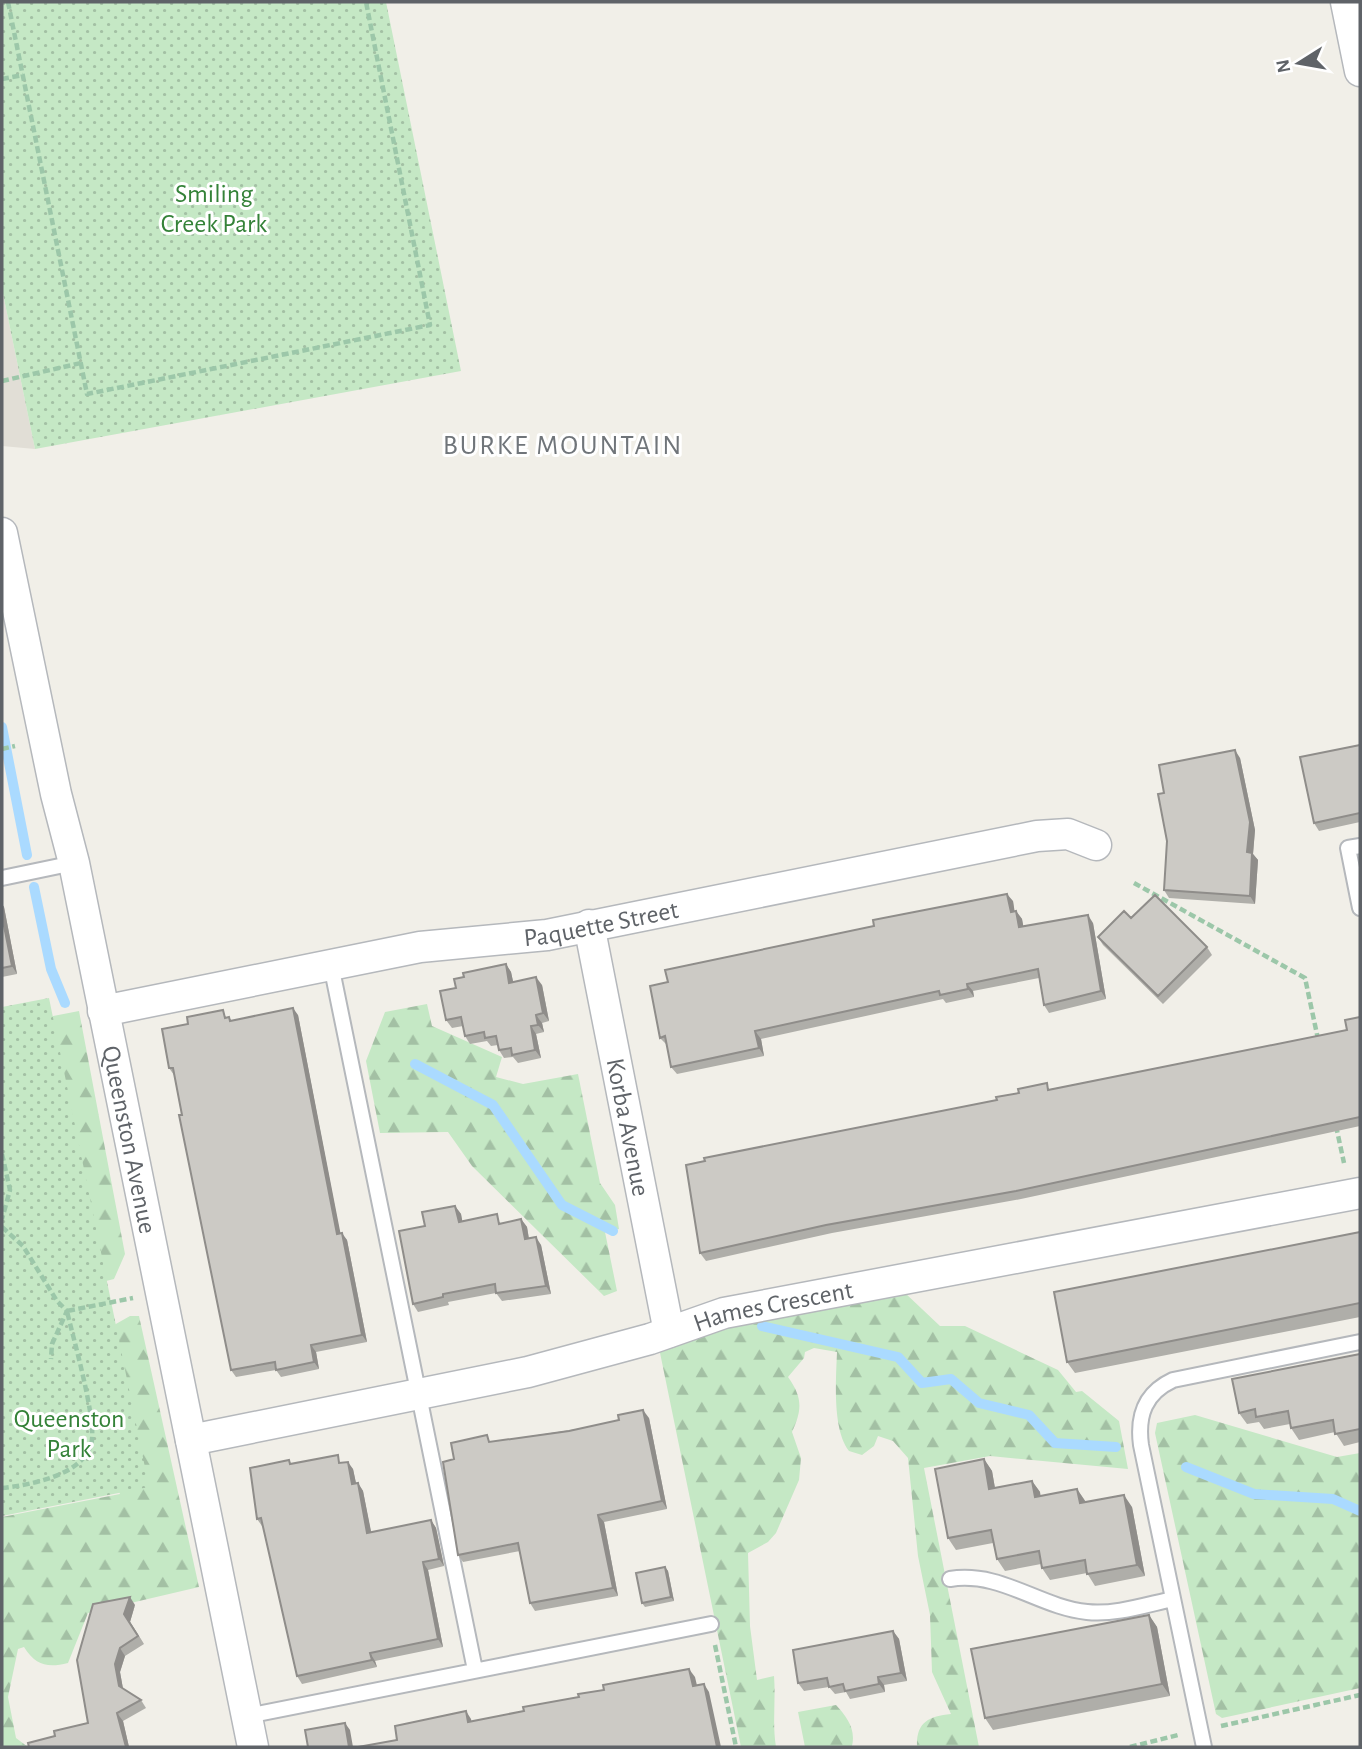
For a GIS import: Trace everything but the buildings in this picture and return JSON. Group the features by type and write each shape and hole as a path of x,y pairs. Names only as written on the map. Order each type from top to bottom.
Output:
{"street":[{"path":"1346,2 1360,71"},
{"name":"Queenston Avenue","path":"2,533 11,625 74,863 253,1747"},
{"name":"Paquette Street","path":"103,1011 420,947 547,935 1037,836 1069,834 1096,845"},
{"name":"Korba Avenue","path":"589,925 669,1332"},
{"name":"Hames Crescent","path":"191,1440 528,1372 669,1332 724,1313 1360,1193"}],"lane":[{"path":"1360,846 1348,848 1360,908"},
{"path":"2,878 74,863"},
{"path":"331,965 475,1670"},
{"path":"1204,1747 1138,1427 1140,1415 1152,1393 1183,1377 1360,1342"},
{"path":"950,1579 988,1579 1085,1612 1114,1611 1173,1599"},
{"path":"247,1716 711,1624"}],"path":[{"path":"8,2 87,394 430,326 366,2"},
{"path":"2,79 23,75"},
{"path":"2,381 81,363"},
{"path":"2,749 11,747"},
{"path":"1134,883 1305,978 1319,1044"},
{"path":"1336,1123 1344,1163"},
{"path":"2,1154 10,1190 2,1219"},
{"path":"2,1227 23,1246 57,1301 67,1311 92,1429 91,1444 82,1458 67,1470 30,1483 2,1488"},
{"path":"67,1311 160,1292"},
{"path":"51,1359 52,1344 67,1311"},
{"path":"711,1624 736,1747"},
{"path":"1130,1747 1360,1695"}],"shaded area":[{"path":"2,289 35,449 2,446"}],"green space":[{"name":"Smiling Creek Park","path":"2,2 386,2 461,371 35,449 2,289"},
{"name":"Queenston Park","path":"49,998 149,1487 2,1516 2,1007"},
{"path":"427,1004 432,1026 502,1057 496,1077 523,1084 578,1074 600,1183 615,1205 619,1229 605,1232 617,1291 604,1296 472,1166 448,1132 380,1133 366,1061 385,1012"},
{"path":"79,1011 125,1254 114,1279 70,1290 2,1015 12,1024"},
{"path":"904,1292 940,1326 965,1326 1058,1370 1076,1392 1082,1391 1119,1421 1128,1469 990,1456 924,1468 979,1747 917,1747 919,1732 925,1722 951,1714 932,1672 930,1615 918,1556 908,1458 893,1441 878,1436 874,1446 862,1455 849,1451 837,1417 837,1352 814,1348 805,1352 804,1358 788,1377 796,1391 799,1404 798,1417 792,1432 801,1458 799,1480 776,1533 768,1542 748,1553 750,1626 757,1680 774,1676 776,1747 741,1747 658,1343"},
{"path":"130,1316 139,1316 199,1587 88,1613 68,1663 43,1664 33,1658 24,1647 18,1649 8,1697 16,1738 28,1747 2,1747 2,1517 120,1494 111,1472 84,1342"},
{"path":"1195,1415 1337,1457 1360,1453 1360,1688 1222,1718 1216,1714 1155,1433 1157,1423"},
{"path":"836,1705 850,1724 852,1746 805,1747 798,1712"}],"waterway":[{"path":"2,727 27,855"},
{"path":"34,887 51,969 65,1003"},
{"path":"415,1064 493,1105 562,1205 613,1231"},
{"path":"762,1326 898,1357 922,1383 951,1379 979,1403 1029,1415 1055,1443 1116,1447"},
{"path":"1186,1467 1254,1494 1333,1499 1360,1511"}],"district":[{"name":"BURKE MOUNTAIN","path":"563,444"}]}
